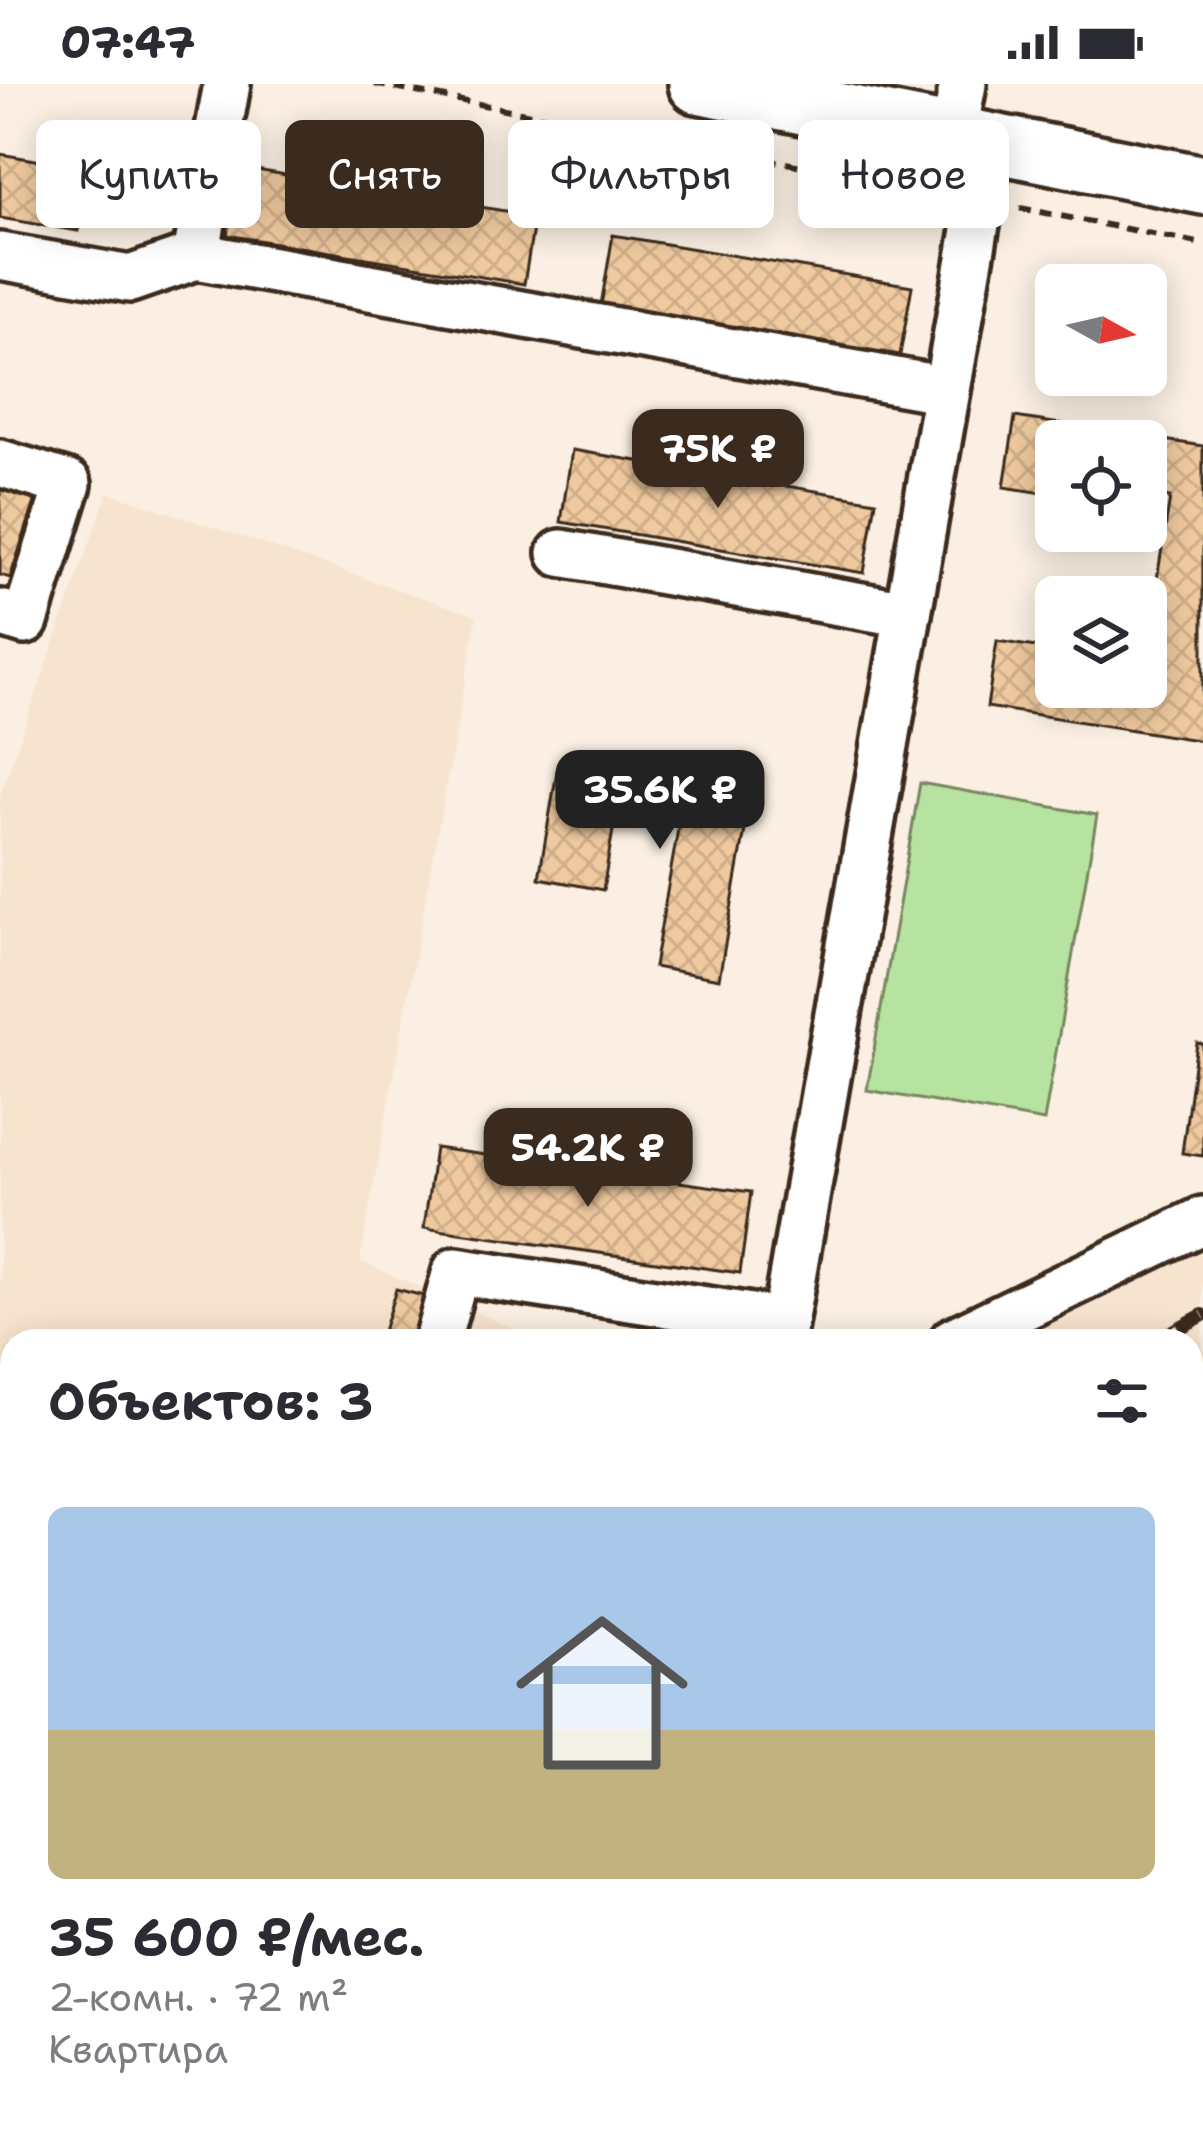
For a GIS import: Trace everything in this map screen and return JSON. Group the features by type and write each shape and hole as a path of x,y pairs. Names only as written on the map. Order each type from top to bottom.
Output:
{"main road":[{"path":"698,84 954,120"},
{"path":"1009,133 1203,185"}],"lane":[{"path":"196,256 227,84"},
{"path":"783,1329 975,228"},
{"path":"0,256 130,279 196,256 946,390"},
{"path":"0,463 68,484 25,621 0,613"},
{"path":"561,554 907,614"},
{"path":"978,1329 1203,1220"},
{"path":"439,1329 456,1270 772,1329"}],"path":[{"path":"374,84 798,165"},
{"path":"1009,206 1203,244"}],"shaded area":[{"path":"108,492 477,616 360,1261 516,1329 0,1329 0,795"},
{"path":"1203,1247 1203,1329 1036,1329"}],"green space":[{"path":"920,783 1097,815 1044,1121 867,1090"}],"building":[{"path":"0,154 36,160 36,224 0,218"},
{"path":"261,171 285,175 285,228 484,228 484,208 508,212 508,228 533,228 524,284 227,235 228,228 261,228"},
{"path":"613,235 912,286 900,355 601,305"},
{"path":"1015,417 1035,420 1035,492 1004,487"},
{"path":"1167,440 1203,446 1203,741 987,707 997,641 1035,647 1035,708 1167,708 1167,576 1158,576 1161,552 1167,552"},
{"path":"572,450 876,501 864,573 561,522"},
{"path":"0,484 37,496 10,578 0,575"},
{"path":"691,761 755,772 719,979 654,967 679,823 616,812 603,890 539,878 558,765 623,776 620,794 683,805"},
{"path":"1197,1043 1203,1044 1203,1156 1182,1153"},
{"path":"435,1148 751,1192 740,1273 424,1228"},
{"path":"396,1289 436,1299 427,1329 384,1329"}],"railway":[{"path":"1177,1329 1203,1315"}]}
